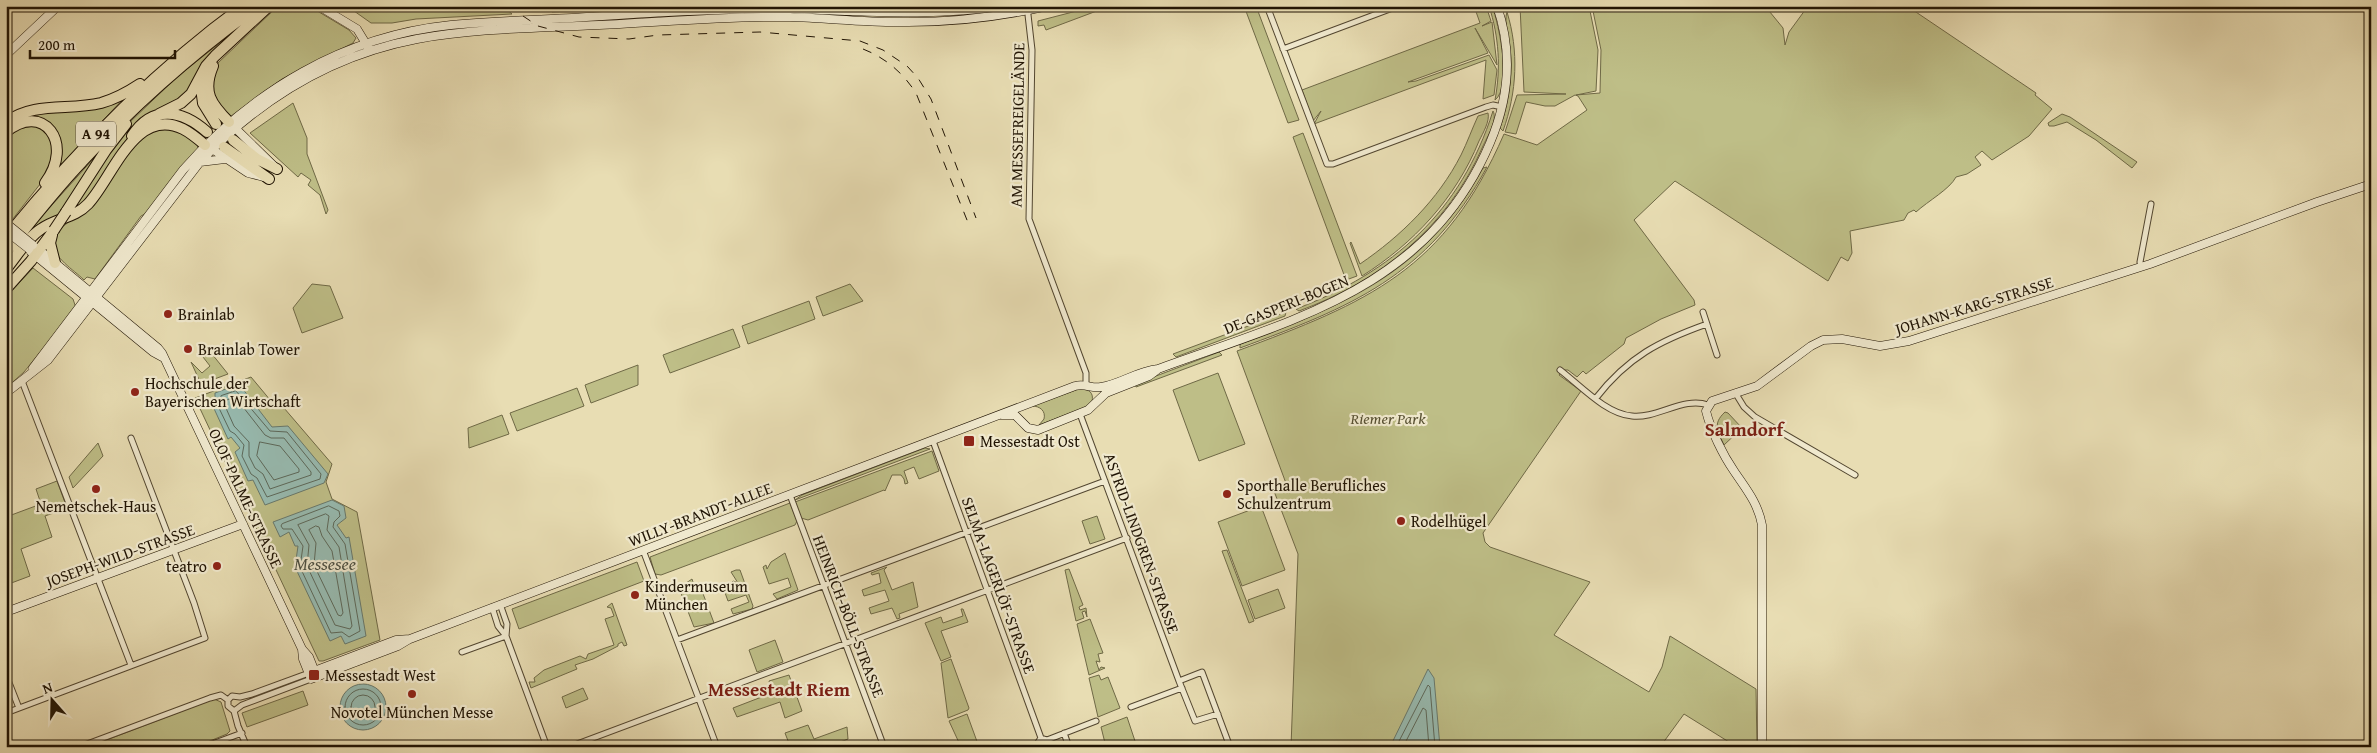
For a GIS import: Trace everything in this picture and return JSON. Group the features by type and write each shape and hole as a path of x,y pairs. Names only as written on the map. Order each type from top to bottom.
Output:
{"highway":[{"name":"A 94","path":"6,238 106,123 166,68 243,6"},
{"name":"A 94","path":"6,252 81,162 142,101 180,67 258,6"},
{"path":"6,269 42,228 71,217 89,204 140,126 181,104 191,94 206,66 268,6"},
{"path":"222,49 208,77 208,88 216,108 232,125"},
{"path":"6,122 34,109 100,103 120,96 166,68"},
{"path":"200,79 203,102 216,124"},
{"path":"6,289 34,250 54,230 106,150 142,101"},
{"path":"160,114 181,115 195,122 207,132"},
{"path":"6,132 18,125 33,122 46,127 56,138 58,152 55,166 36,194 31,207"},
{"path":"124,150 137,136 149,129 168,125 184,129 208,147"},
{"path":"232,140 257,159 277,169"},
{"path":"224,147 269,178"},
{"path":"54,230 50,242 55,263"}],"main road":[{"path":"6,55 58,6"},
{"path":"319,6 357,29 368,47"},
{"path":"6,393 48,360 164,196 208,147 268,92 303,71 395,35 450,25 626,14 755,9 917,14 1001,6"},
{"path":"368,47 451,34 545,28 746,17 917,22 990,16 1048,6"},
{"name":"DE-GASPERI-BOGEN","path":"1089,386 1102,387 1146,370 1158,369 1324,307 1349,295 1389,270 1429,235 1460,197 1486,152 1502,107 1508,61 1503,24 1497,6"},
{"path":"232,125 265,155 277,169"},
{"path":"208,147 248,174 269,178"},
{"path":"92,298 171,201 200,162 208,147"},
{"path":"200,162 225,159"},
{"name":"JOHANN-KARG-STRASSE","path":"1708,405 1714,400 1736,394 1766,381 1811,346 1823,340 1842,339 1880,346 1895,345 2141,266 2371,184"},
{"path":"164,196 171,201"},
{"path":"6,223 34,250 92,298"},
{"path":"6,231 55,263 92,298"},
{"name":"OLOF-PALME-STRASSE","path":"92,298 152,352 164,358 313,675"},
{"name":"DE-GASPERI-BOGEN","path":"1096,402 1106,392 1149,376 1158,369"},
{"name":"WILLY-BRANDT-ALLEE","path":"313,675 396,640 410,638 1000,416 1074,386 1089,386"},
{"path":"1089,386 1096,402"},
{"name":"WILLY-BRANDT-ALLEE","path":"1000,416 1012,414 1020,418 1028,428 1038,430 1080,414 1092,408 1096,402"},
{"path":"1020,418 1026,404"},
{"path":"1708,405 1706,411 1710,423 1733,470 1754,498 1762,525 1762,747"},
{"name":"JOSEPH-WILD-STRASSE","path":"6,612 242,524"}],"street":[{"path":"1267,6 1327,164 1333,164 1486,107 1493,105 1502,107"},
{"path":"1283,49 1398,6"},
{"name":"AM MESSEFREIGELÄNDE","path":"1028,8 1032,58 1029,219 1086,373 1089,386"},
{"path":"2141,266 2140,262 2152,204"},
{"path":"1703,312 1717,355"},
{"path":"1596,398 1623,368 1647,349 1667,338 1707,324"},
{"path":"1560,370 1614,411 1631,416 1647,415 1701,402 1708,405"},
{"path":"22,380 99,577 131,666"},
{"path":"1736,394 1744,407 1755,417 1855,476"},
{"name":"ASTRID-LINDGREN-STRASSE","path":"1080,414 1195,721 1218,714"},
{"path":"6,713 205,638 174,549 131,438"},
{"name":"SELMA-LAGERLÖF-STRASSE","path":"933,441 1040,742"},
{"path":"677,640 1105,481"},
{"name":"HEINRICH-BÖLL-STRASSE","path":"790,495 884,747"},
{"path":"569,747 1127,538"},
{"path":"642,550 717,747"},
{"path":"500,604 507,624 506,636"},
{"path":"492,607 498,626 506,636 547,747"},
{"path":"462,652 506,636"},
{"path":"1179,681 1202,672 1230,747"},
{"path":"6,675 19,708"},
{"path":"228,700 234,696 240,697 313,675"},
{"path":"234,710 313,675"},
{"path":"1131,707 1182,688"},
{"path":"79,747 210,698 221,696 228,700"},
{"path":"240,697 242,705"},
{"path":"228,700 228,706 234,710 235,718 247,747"},
{"path":"1029,747 1096,721"},
{"path":"204,747 242,733"},
{"path":"1064,733 1069,747"}],"green space":[{"path":"278,6 309,6 349,30 356,38 353,43 282,79 231,116 226,115 211,91 214,68"},
{"path":"347,6 503,6 512,14 371,23"},
{"path":"551,6 617,6 618,8 552,12"},
{"path":"1100,6 1102,9 1046,30 1044,25 1038,26 1038,21"},
{"path":"1244,6 1256,6 1299,120 1288,123"},
{"path":"1474,6 1486,6 1491,21 1482,26 1492,22 1497,65 1475,28 1488,53 1408,82 1416,81 1489,55 1497,70 1494,95 1483,99 1486,60 1314,124 1321,111 1313,121 1302,90 1480,23"},
{"path":"1489,6 1492,6 1501,40 1503,69 1503,82 1500,93 1495,100 1498,53 1495,29"},
{"name":"Riemer Park","path":"1520,6 1589,6 1598,50 1596,91 1576,95 1600,93 1601,50 1592,6 1765,6 1783,28 1785,45 1789,32 1808,6 1907,6 2036,93 2035,95 2052,109 2029,136 1992,160 1982,151 1975,157 1981,165 1967,174 1956,177 1944,190 1916,212 1914,210 1908,213 1904,220 1850,231 1852,253 1848,261 1841,257 1828,281 1675,181 1634,220 1694,300 1695,305 1661,319 1626,338 1624,344 1586,374 1583,371 1577,377 1568,370 1563,370 1559,375 1581,391 1483,533 1485,542 1490,547 1590,582 1554,635 1649,692 1662,667 1670,636 1756,689 1757,747 1737,747 1684,714 1660,747 1291,747 1298,554 1274,491 1287,486 1237,351 1326,316 1364,297 1398,275 1428,250 1456,218 1481,180 1504,134 1537,145 1587,110 1578,96 1575,95 1555,106 1526,102 1516,134 1505,132 1517,95 1566,94 1524,92"},
{"path":"1507,12 1515,57 1515,72 1508,116 1503,131 1500,128 1509,94 1511,76 1511,53 1506,21"},
{"path":"250,19 187,94 132,131 88,200 70,213 129,123 178,76"},
{"path":"126,96 58,168 61,149 55,130 42,121 18,119"},
{"path":"293,103 307,138 307,154 328,210 326,214 320,195 308,185 311,180 301,173 298,177 250,133"},
{"path":"1493,111 1494,119 1491,128 1468,175 1451,202 1431,226 1384,267 1357,284 1329,299 1299,311 1296,309 1331,294 1363,277 1393,257 1419,234 1442,208 1462,179 1479,147"},
{"path":"1488,113 1486,127 1469,162 1445,200 1431,218 1399,249 1362,276 1350,243 1360,264 1404,229 1430,202 1452,171 1478,116"},
{"path":"2062,114 2070,117 2137,162 2132,168 2096,140 2067,122 2049,126 2048,123"},
{"path":"37,125 51,136 55,156 44,179 12,220 6,216 6,136 14,130"},
{"path":"156,129 174,129 197,142 198,149 147,213 141,216 95,279 87,277 84,280 60,259 54,248 54,237 64,226 96,201 108,185 129,149 143,135"},
{"path":"1303,133 1357,276 1346,280 1293,137"},
{"path":"110,140 56,219 30,235 27,233"},
{"path":"1487,167 1464,205 1439,236 1412,262 1383,283 1351,302 1317,318 1240,348 1240,344 1315,314 1349,298 1380,280 1409,259 1436,234 1460,204 1483,168"},
{"path":"33,268 73,299 76,308 24,372 6,388 6,297"},
{"path":"312,284 330,286 343,318 302,333 293,308"},
{"path":"850,284 863,301 823,316 816,297"},
{"path":"809,301 815,319 748,344 742,326"},
{"path":"1286,312 1285,316 1176,357 1173,354"},
{"path":"733,329 740,347 670,373 663,355"},
{"path":"1219,352 1222,355 1136,387 1135,384"},
{"path":"212,354 228,374 201,384 191,362 202,373 210,366 203,357"},
{"path":"638,365 638,385 591,403 585,385"},
{"path":"1218,373 1245,444 1199,461 1173,390"},
{"path":"251,377 276,407 284,408 332,464 326,482 332,499 357,512 380,640 323,661 319,661 195,398"},
{"path":"577,388 584,406 517,431 510,413"},
{"path":"1081,388 1092,394 1092,402 1089,406 1039,425 1044,419 1043,411 1032,406"},
{"path":"1725,412 1742,428 1724,445 1718,432 1717,424"},
{"path":"502,415 509,434 469,448 468,428"},
{"path":"98,443 103,456 73,488 69,477"},
{"path":"925,448 930,449 795,500 802,495"},
{"path":"932,451 939,471 919,479 914,467 904,471 908,483 905,484 901,475 892,475 885,491 808,520 801,518 795,502"},
{"path":"57,481 67,508 45,516 52,537 21,549 30,576 6,585 6,551 10,550 6,539 6,517 41,504 36,489"},
{"path":"790,503 797,521 795,525 661,575 655,574 650,557"},
{"path":"1261,506 1285,570 1242,586 1218,522"},
{"path":"1097,516 1105,539 1090,544 1082,521"},
{"path":"1227,550 1254,621 1249,623 1222,551"},
{"path":"785,553 798,590 777,599 773,594 791,587 788,578 769,584 763,567 766,565 767,569 771,562"},
{"path":"637,562 644,581 519,629 512,609"},
{"path":"887,567 884,570 892,590 913,582 918,607 899,614 900,618 897,619 892,608 871,614 869,608 889,601 885,590 864,596 862,590 881,583 879,573 872,575 871,573"},
{"path":"1069,569 1083,605 1079,607 1080,610 1086,608 1087,617 1085,611 1082,612 1084,618 1076,621 1065,570"},
{"path":"740,570 753,606 752,609 733,614 731,609 749,602 746,595 728,601 724,590 733,581 738,583 731,572"},
{"path":"692,579 694,585 699,583 714,623 694,627 679,588"},
{"path":"1278,589 1285,608 1255,619 1248,600"},
{"path":"612,603 627,645 624,646 622,642 593,659 575,665 577,669 531,688 529,682 535,682 534,678 544,670 580,656 586,659 588,654 614,645 605,619 614,616 611,608 607,607"},
{"path":"961,609 963,609 968,622 941,631 951,657 941,661 925,623 941,617 943,623 963,616"},
{"path":"1090,619 1103,653 1098,654 1100,662 1096,661 1099,670 1101,667 1105,668 1089,675 1077,624"},
{"path":"775,640 783,662 757,672 749,650"},
{"path":"951,659 969,708 948,718 941,663"},
{"path":"789,675 802,711 785,718 780,702 737,717 733,708 772,693 769,681"},
{"path":"1099,675 1101,680 1108,677 1120,708 1098,717 1089,678"},
{"path":"583,688 588,699 566,708 562,697"},
{"path":"303,691 308,705 247,727 242,713"},
{"path":"214,699 221,702 230,731 195,747 88,747"},
{"path":"967,714 979,747 961,747 949,721"},
{"path":"1127,717 1137,747 1106,747 1101,727"},
{"path":"808,725 814,739 847,727 848,739 828,747 788,747 790,746 785,733"}],"water":[{"path":"239,384 272,427 288,426 328,474 324,483 265,505 253,480 248,481 235,452 240,448 231,437 228,439 211,402 215,400 215,393"},
{"name":"Messesee","path":"332,500 344,506 346,518 337,525 346,538 349,537 366,636 345,644 341,636 330,641 295,567 298,546 295,546 289,532 280,537 273,522"},
{"path":"1428,669 1434,678 1440,747 1390,747"},
{"path":"358,684 368,684 382,694 386,707 382,720 376,726 368,730 358,730 344,720 340,712 340,702 350,688"}],"railway":[{"path":"508,6 538,26 579,37 629,39 658,35 760,32 860,41 883,50 907,66 918,78 931,99 976,218"},
{"path":"863,49 893,67 916,93 969,225"}],"place":[{"name":"Brainlab","path":"168,314"},
{"name":"Brainlab Tower","path":"188,349"},
{"name":"Hochschule der Bayerischen Wirtschaft","path":"135,392"},
{"name":"Messestadt Ost","path":"969,441"},
{"name":"Nemetschek-Haus","path":"96,489"},
{"name":"Sporthalle Berufliches Schulzentrum","path":"1227,494"},
{"name":"Rodelhügel","path":"1401,521"},
{"name":"teatro","path":"217,566"},
{"name":"Kindermuseum München","path":"635,595"},
{"name":"Messestadt West","path":"314,675"},
{"name":"Novotel München Messe","path":"412,694"}],"district":[{"name":"Salmdorf","path":"1744,429"},
{"name":"Messestadt Riem","path":"779,689"}]}
